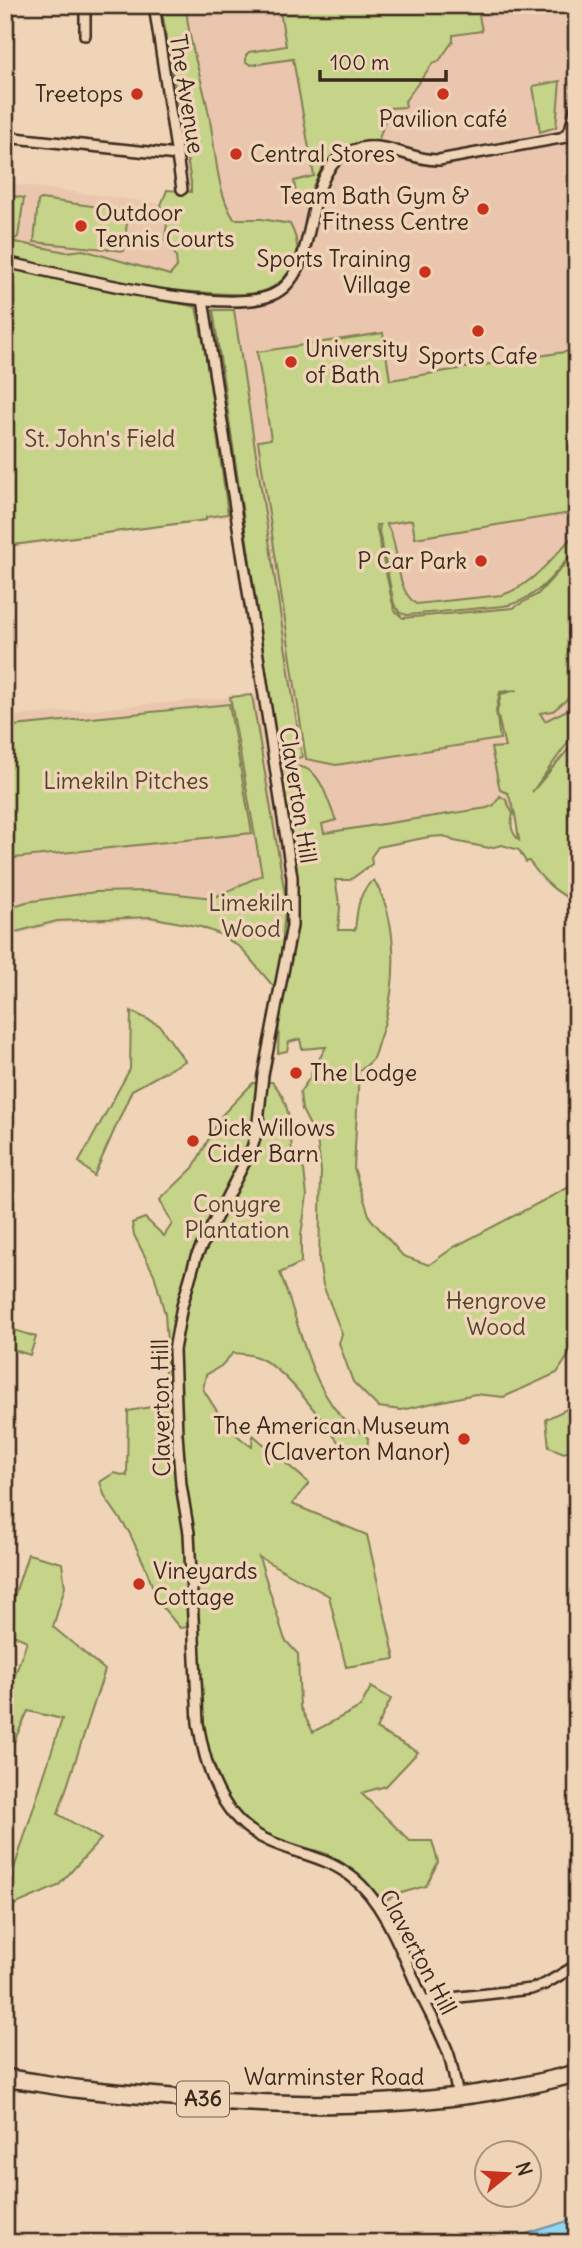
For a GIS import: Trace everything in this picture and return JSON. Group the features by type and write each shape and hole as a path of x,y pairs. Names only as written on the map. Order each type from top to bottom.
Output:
{"highway":[{"name":"Warminster Road","path":"5,2078 77,2088 252,2102 353,2104 402,2103 458,2097 577,2073"}],"street":[{"path":"85,5 85,35"},
{"name":"The Avenue","path":"153,5 182,189"},
{"path":"563,137 570,130 577,103"},
{"path":"5,262 164,294 244,302 264,298 282,289 296,273 326,174 352,151 360,148 383,148 428,160 439,160 577,135"},
{"path":"5,137 177,155"},
{"name":"Claverton Hill","path":"203,299 292,877 293,902 292,926 263,1074 257,1131 252,1148 196,1257 182,1306 174,1350 177,1434 188,1533 198,1723 209,1770 225,1804 251,1832 270,1842 330,1862 355,1878 376,1904 447,2051 458,2097"},
{"path":"424,2001 531,1989 577,1965"}],"shaded area":[{"name":"University of Bath","path":"148,5 577,5 577,726 502,820 283,857 290,900 276,982 244,945 200,925 149,920 57,924 5,938 5,717 256,695 229,517 5,547 5,183 178,206"}],"green space":[{"path":"161,5 186,5 223,195 234,219 261,219 290,224 294,234 297,250 293,265 278,284 262,292 228,294 160,288 5,257 5,240 66,252 83,250 170,275 177,267 176,256 165,240 167,222 161,205 167,190 191,192 191,182"},
{"path":"279,5 477,5 482,31 453,35 453,41 439,61 433,63 405,101 406,107 389,108 378,142 353,146 333,157 319,175 309,198 297,200 294,181 314,176 293,59 251,65 246,62 249,52 286,46"},
{"path":"560,81 556,127 540,132 533,86"},
{"path":"5,194 24,198 18,237 15,239 5,237"},
{"name":"Outdoor Tennis Courts","path":"41,199 128,211 124,251 34,242 38,201"},
{"name":"St. John's Field","path":"5,267 196,307 206,356 228,514 206,517 206,520 5,546"},
{"path":"213,310 234,310 302,757 289,760 279,759"},
{"name":"Hengrove Wood","path":"383,333 390,380 577,350 577,512 415,538 412,520 386,524 394,544 403,587 416,604 502,595 513,591 534,577 577,532 577,548 536,592 503,606 407,615 400,613 394,604 380,525 376,525 392,601 395,611 403,618 513,608 538,594 577,551 577,691 553,711 540,713 545,721 575,706 577,730 532,792 577,739 577,903 550,885 529,861 526,862 519,850 502,845 489,848 454,841 444,836 378,847 371,857 372,864 350,880 335,880 340,907 338,930 355,930 361,896 374,880 389,917 392,938 390,1001 373,1058 359,1071 354,1168 370,1218 403,1256 429,1265 454,1247 577,1183 577,1342 557,1373 504,1397 475,1394 401,1410 378,1407 353,1382 339,1343 342,1334 323,1285 319,1261 321,1171 317,1139 302,1110 300,1092 311,1076 313,1065 326,1047 302,1049 300,1039 289,1042 287,1051 278,1053 279,1022 298,900 280,770 293,766 304,767 318,779 336,820 322,824 324,833 487,808 494,805 500,796 506,800 513,814 512,828 519,840 515,814 508,793 500,790 491,748 505,747 497,712 501,694 517,690 500,692 496,711 500,739 336,765 306,759 258,441 271,439 257,352"},
{"name":"Limekiln Wood","path":"252,695 286,900 278,992 241,948 219,934 201,927 150,917 57,921 5,935 5,909 26,902 95,892 151,891 213,898 262,875 230,697"},
{"name":"Limekiln Pitches","path":"229,704 252,833 5,859 5,727"},
{"path":"131,1011 159,1025 185,1061 132,1090 94,1176 79,1162 130,1069"},
{"name":"Conygre Plantation","path":"272,1082 287,1108 292,1159 304,1170 307,1196 301,1235 301,1263 280,1273 319,1382 342,1417 368,1438 367,1457 351,1459 321,1418 284,1376 256,1357 233,1353 221,1366 206,1375 203,1389 237,1435 252,1447 253,1435 309,1483 292,1504 367,1535 395,1659 346,1667 329,1596 259,1557 285,1640 298,1654 300,1707 313,1732 360,1707 371,1687 391,1699 376,1729 418,1752 386,1786 361,1793 410,1841 432,1841 438,1862 426,1886 384,1901 335,1858 260,1831 233,1807 210,1761 204,1734 198,1626 180,1628 158,1602 129,1532 105,1497 100,1482 114,1473 127,1476 128,1411 156,1406 165,1394 162,1385 168,1357 165,1314 154,1274 134,1235 132,1223 145,1218 164,1236 172,1224 160,1200 193,1168 221,1116 253,1083"},
{"path":"5,1327 36,1337 30,1355 5,1347"},
{"path":"577,1404 577,1447 564,1453 549,1447 546,1419"},
{"path":"28,1554 62,1563 65,1587 53,1627 105,1670 58,1814 101,1839 58,1886 5,1909 5,1897 62,1719 28,1711 5,1761 5,1703 27,1641 5,1631 5,1624"}],"water":[{"path":"577,2218 577,2231 541,2243 489,2243 510,2239"}],"place":[{"name":"Treetops","path":"137,94"},
{"name":"Pavilion café","path":"443,94"},
{"name":"Central Stores","path":"236,154"},
{"name":"Team Bath Gym & Fitness Centre","path":"483,209"},
{"name":"Outdoor Tennis Courts","path":"81,226"},
{"name":"Sports Training Village","path":"425,272"},
{"name":"Sports Cafe","path":"478,331"},
{"name":"University of Bath","path":"291,362"},
{"name":"P Car Park","path":"481,561"},
{"name":"The Lodge","path":"296,1073"},
{"name":"Dick Willows Cider Barn","path":"193,1141"},
{"name":"The American Museum (Claverton Manor)","path":"464,1439"},
{"name":"Vineyards Cottage","path":"139,1584"}]}
